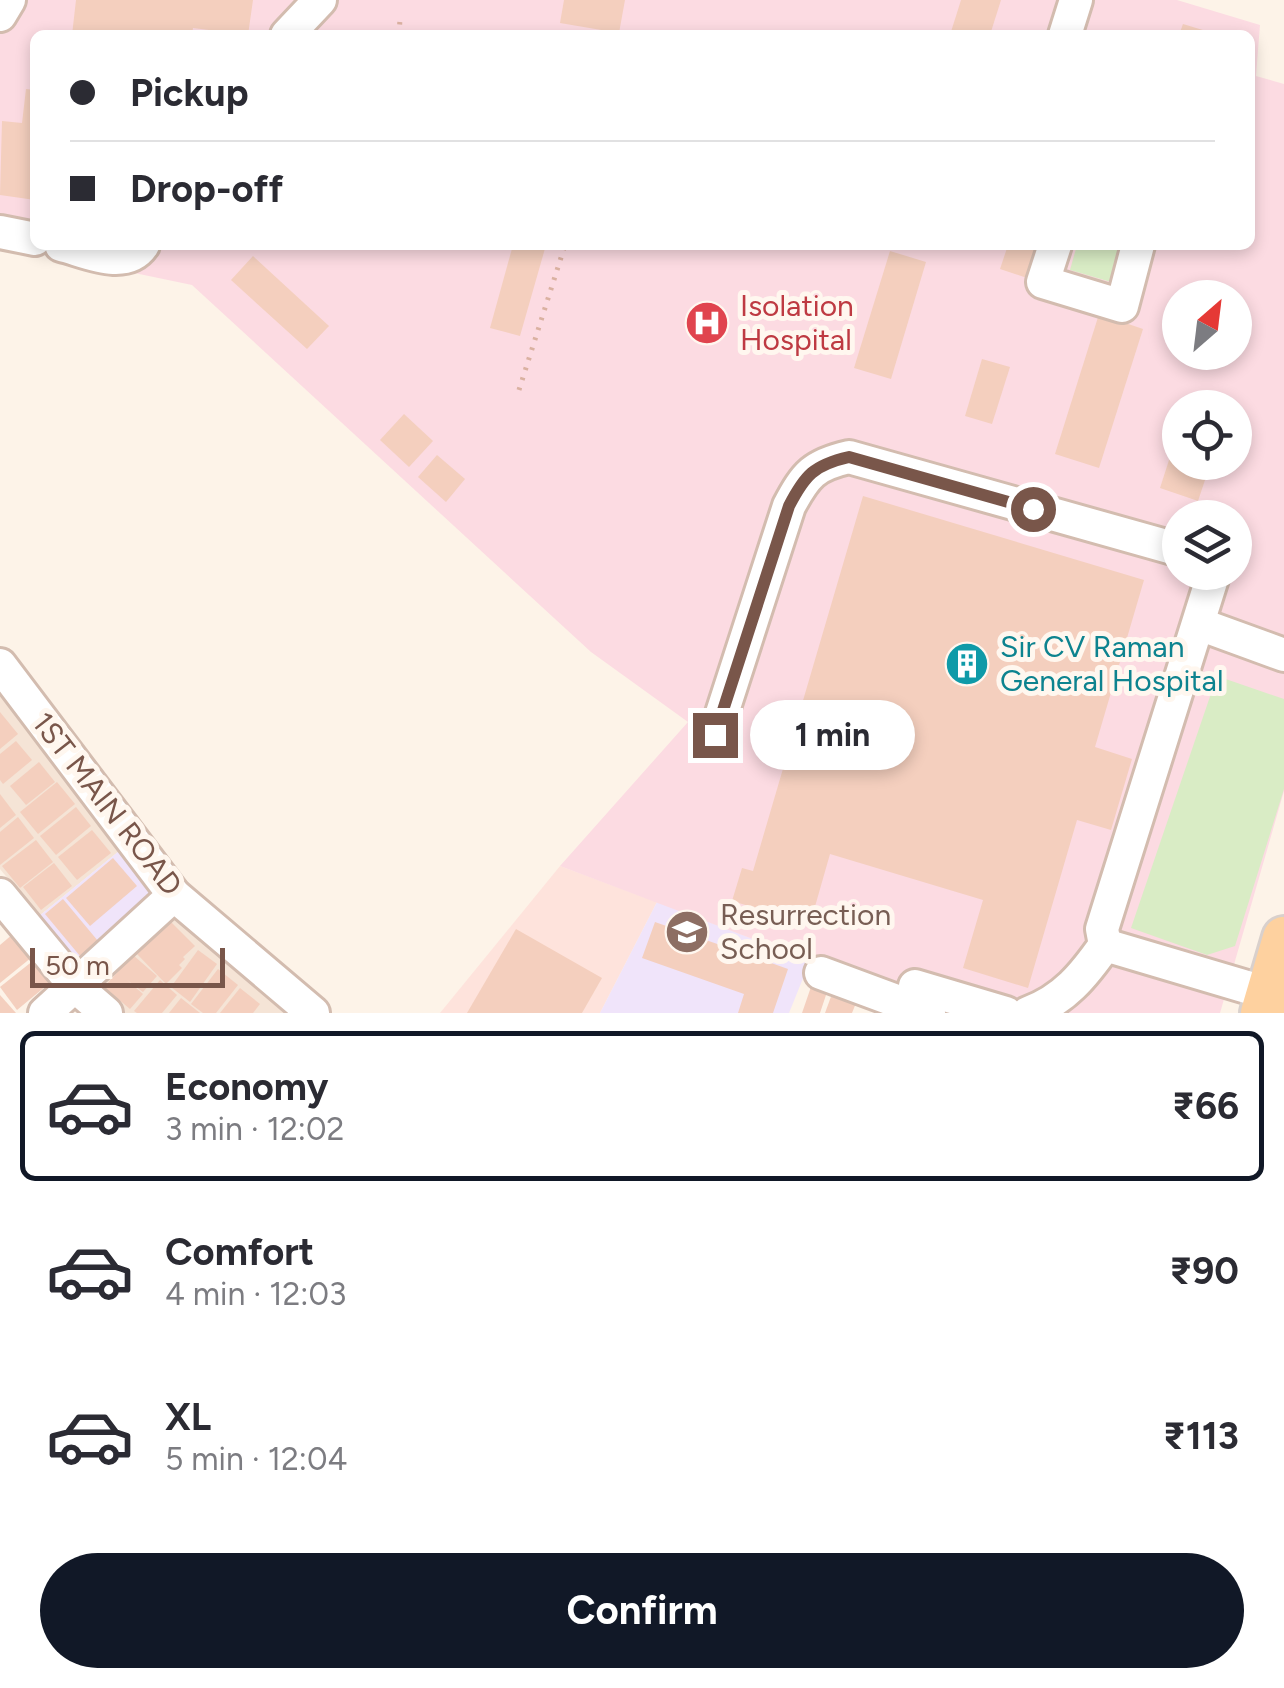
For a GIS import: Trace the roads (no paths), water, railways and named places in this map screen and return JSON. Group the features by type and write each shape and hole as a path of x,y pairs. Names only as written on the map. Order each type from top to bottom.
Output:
{"main road":[{"path":"1271,1001 1284,938"}],"street":[{"path":"0,15 9,0"},
{"path":"292,30 320,0"},
{"path":"1067,30 1076,0"},
{"path":"0,232 30,239"},
{"path":"81,250 120,260 139,250"},
{"path":"1053,250 1042,282 1122,306 1137,250"},
{"path":"715,735 789,506 802,482 822,464 849,457 1162,545"},
{"path":"1028,1013 1049,1006 1083,977 1105,945 1102,929 1209,590"},
{"path":"1199,624 1284,655"},
{"name":"1ST MAIN ROAD","path":"0,666 174,895 313,1013"},
{"path":"0,894 76,987 106,1013"},
{"path":"45,1013 174,895"},
{"path":"1105,945 1271,1001"},
{"path":"821,974 922,999 1006,1013"}],"place":[{"name":"Isolation Hospital","path":"707,323"},
{"name":"Sir CV Raman General Hospital","path":"967,664"},
{"name":"Resurrection School","path":"687,932"}]}
